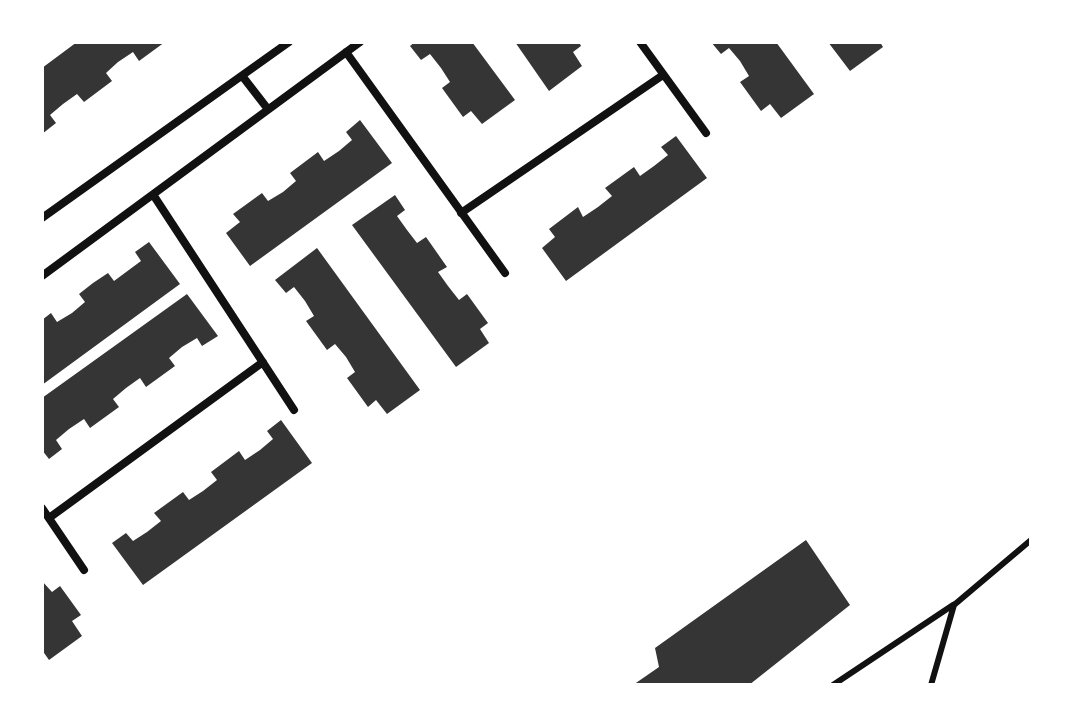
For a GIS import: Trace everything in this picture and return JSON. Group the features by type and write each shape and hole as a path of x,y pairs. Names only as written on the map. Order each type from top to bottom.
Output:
{"street":[{"path":"42,218 289,42"},
{"path":"42,276 360,42"},
{"path":"640,42 706,133"},
{"path":"346,52 505,273"},
{"path":"461,213 663,75"},
{"path":"243,77 267,108"},
{"path":"154,196 294,410"},
{"path":"49,518 263,362"},
{"path":"42,508 84,570"}],"lane":[{"path":"833,685 954,605 1031,540"},
{"path":"931,685 954,605"}],"building":[{"path":"77,42 165,42 139,61 133,52 118,62 106,73 112,81 84,102 77,94 63,104 50,115 56,123 42,134 42,68"},
{"path":"415,42 472,42 515,100 482,124 471,111 463,117 442,88 450,82 430,54 421,60 410,46"},
{"path":"515,42 579,42 581,46 573,52 582,66 549,91"},
{"path":"711,42 776,42 814,94 781,118 770,104 761,111 740,82 749,76 740,61 729,48 721,54"},
{"path":"828,42 880,42 883,47 850,71"},
{"path":"360,120 392,163 250,266 226,233 240,222 233,214 262,193 268,201 283,192 296,181 290,173 318,152 324,161 339,151 352,140 346,132"},
{"path":"676,136 707,178 566,281 542,248 555,237 549,229 578,207 583,217 598,207 612,196 605,188 634,167 640,176 654,166 668,155 661,147"},
{"path":"395,195 405,210 397,216 407,230 417,243 426,237 447,267 438,272 448,286 459,300 467,294 488,323 480,329 489,343 456,367 352,225"},
{"path":"149,242 180,284 42,385 42,320 51,313 57,322 72,313 85,302 79,294 108,273 114,281 141,261 135,252"},
{"path":"317,248 420,390 387,414 376,400 368,407 347,378 355,372 346,357 335,344 327,350 306,321 314,316 294,287 286,293 275,280"},
{"path":"187,294 218,336 202,346 197,338 182,347 169,358 175,366 146,387 140,378 126,388 113,399 119,407 90,428 84,419 69,429 56,440 62,449 49,459 42,450 42,398"},
{"path":"281,420 312,463 143,585 112,543 126,533 133,541 147,532 161,521 154,513 183,492 189,500 203,491 217,480 211,472 239,451 245,460 260,450 273,439 267,431"},
{"path":"806,540 850,605 749,685 633,685 659,667 655,648"},
{"path":"42,581 52,592 60,586 81,615 72,621 82,636 49,660 42,650"}]}
